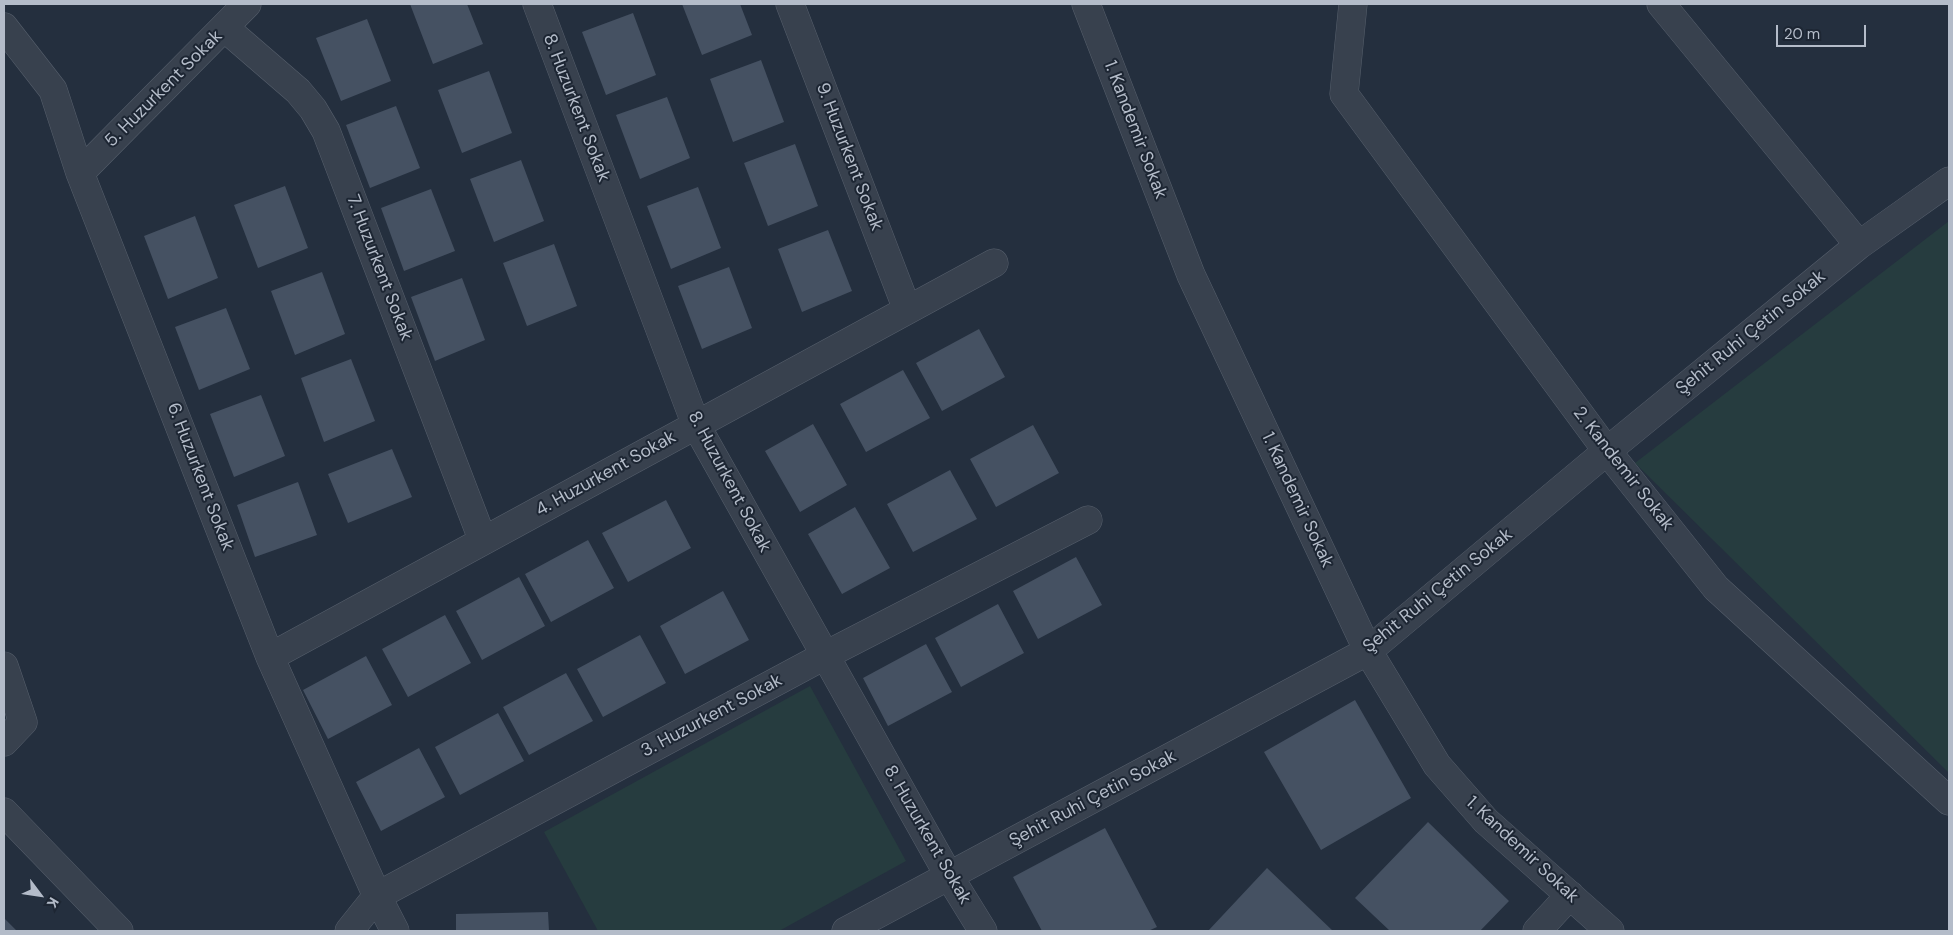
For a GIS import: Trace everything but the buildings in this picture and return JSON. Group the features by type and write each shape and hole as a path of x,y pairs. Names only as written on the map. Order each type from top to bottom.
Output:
{"street":[{"name":"5. Huzurkent Sokak","path":"80,173 247,4"},
{"name":"8. Huzurkent Sokak","path":"537,4 696,425 824,656 949,876 983,931"},
{"name":"9. Huzurkent Sokak","path":"790,4 907,309"},
{"name":"1. Kandemir Sokak","path":"1086,4 1191,275 1368,651 1437,765 1486,821 1610,931"},
{"name":"2. Kandemir Sokak","path":"1353,4 1344,94 1607,451 1716,588 1949,801"},
{"path":"1660,4 1859,245"},
{"name":"6. Huzurkent Sokak","path":"4,27 54,90 80,173 270,657 376,896 395,931"},
{"name":"7. Huzurkent Sokak","path":"225,28 298,91 313,109 326,131 483,541"},
{"name":"Şehit Ruhi Çetin Sokak","path":"846,931 1368,651 1607,451 1859,245 1949,181"},
{"name":"4. Huzurkent Sokak","path":"270,657 994,263"},
{"name":"3. Huzurkent Sokak","path":"349,931 376,896 824,656 1088,520"},
{"path":"4,666 23,722 4,742"},
{"path":"4,812 119,931"},
{"path":"1537,931 1570,895"}],"green space":[{"path":"1949,221 1949,773 1635,463"},
{"path":"810,686 906,861 779,931 598,931 544,832"}]}
